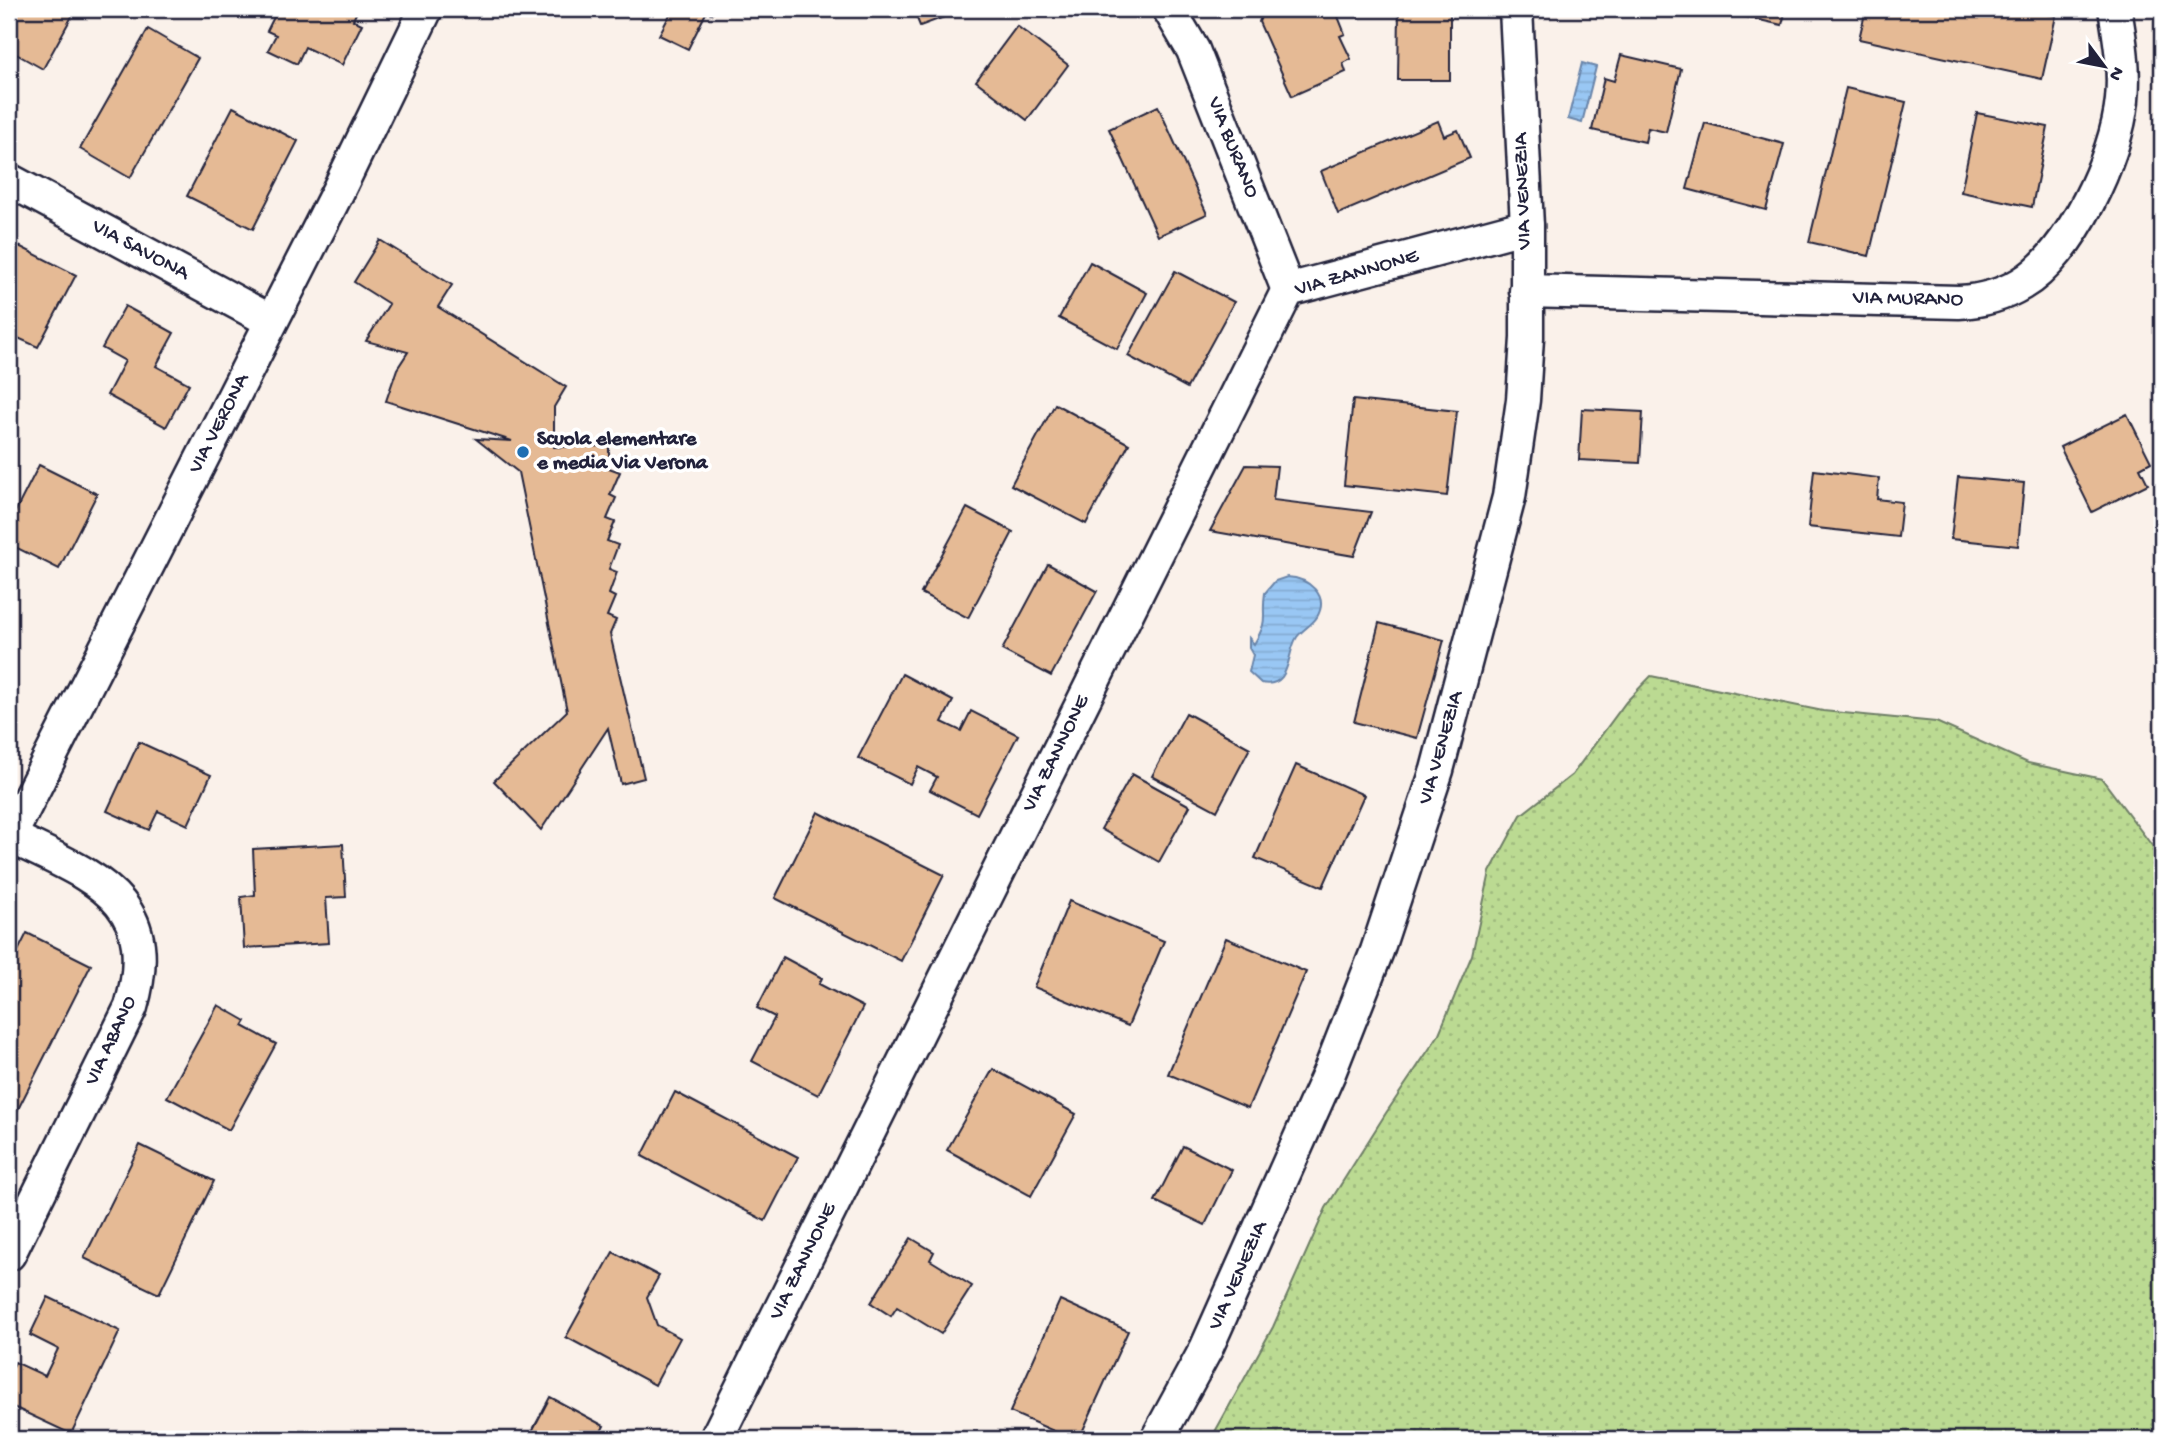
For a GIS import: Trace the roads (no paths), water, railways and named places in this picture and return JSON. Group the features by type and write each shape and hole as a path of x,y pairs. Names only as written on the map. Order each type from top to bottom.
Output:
{"street":[{"name":"VIA VERONA","path":"9,837 426,9"},
{"name":"VIA BURANO","path":"1169,9 1193,50 1289,290"},
{"name":"VIA VENEZIA","path":"1157,1439 1206,1349 1329,1073 1377,951 1420,824 1452,716 1509,497 1523,400 1527,291 1527,226 1516,9"},
{"name":"VIA MURANO","path":"1527,291 1959,302 1979,300 2020,285 2047,262 2068,236 2090,197 2111,147 2122,103 2123,81 2115,9"},
{"name":"VIA SAVONA","path":"9,180 271,321"},
{"name":"VIA ZANNONE","path":"716,1439 1289,290 1527,226"},
{"name":"VIA ABANO","path":"9,837 93,878 116,897 132,922 139,964 131,1007 9,1254"}],"water":[{"path":"1582,63 1596,67 1582,123 1568,119"},
{"path":"1287,577 1309,584 1315,589 1321,602 1320,609 1315,620 1297,637 1283,675 1278,681 1261,683 1249,672 1253,655 1249,648 1249,638 1254,644 1262,629 1265,593 1275,581"}],"place":[{"name":"Scuola elementare e media Via Verona","path":"523,452"}]}
